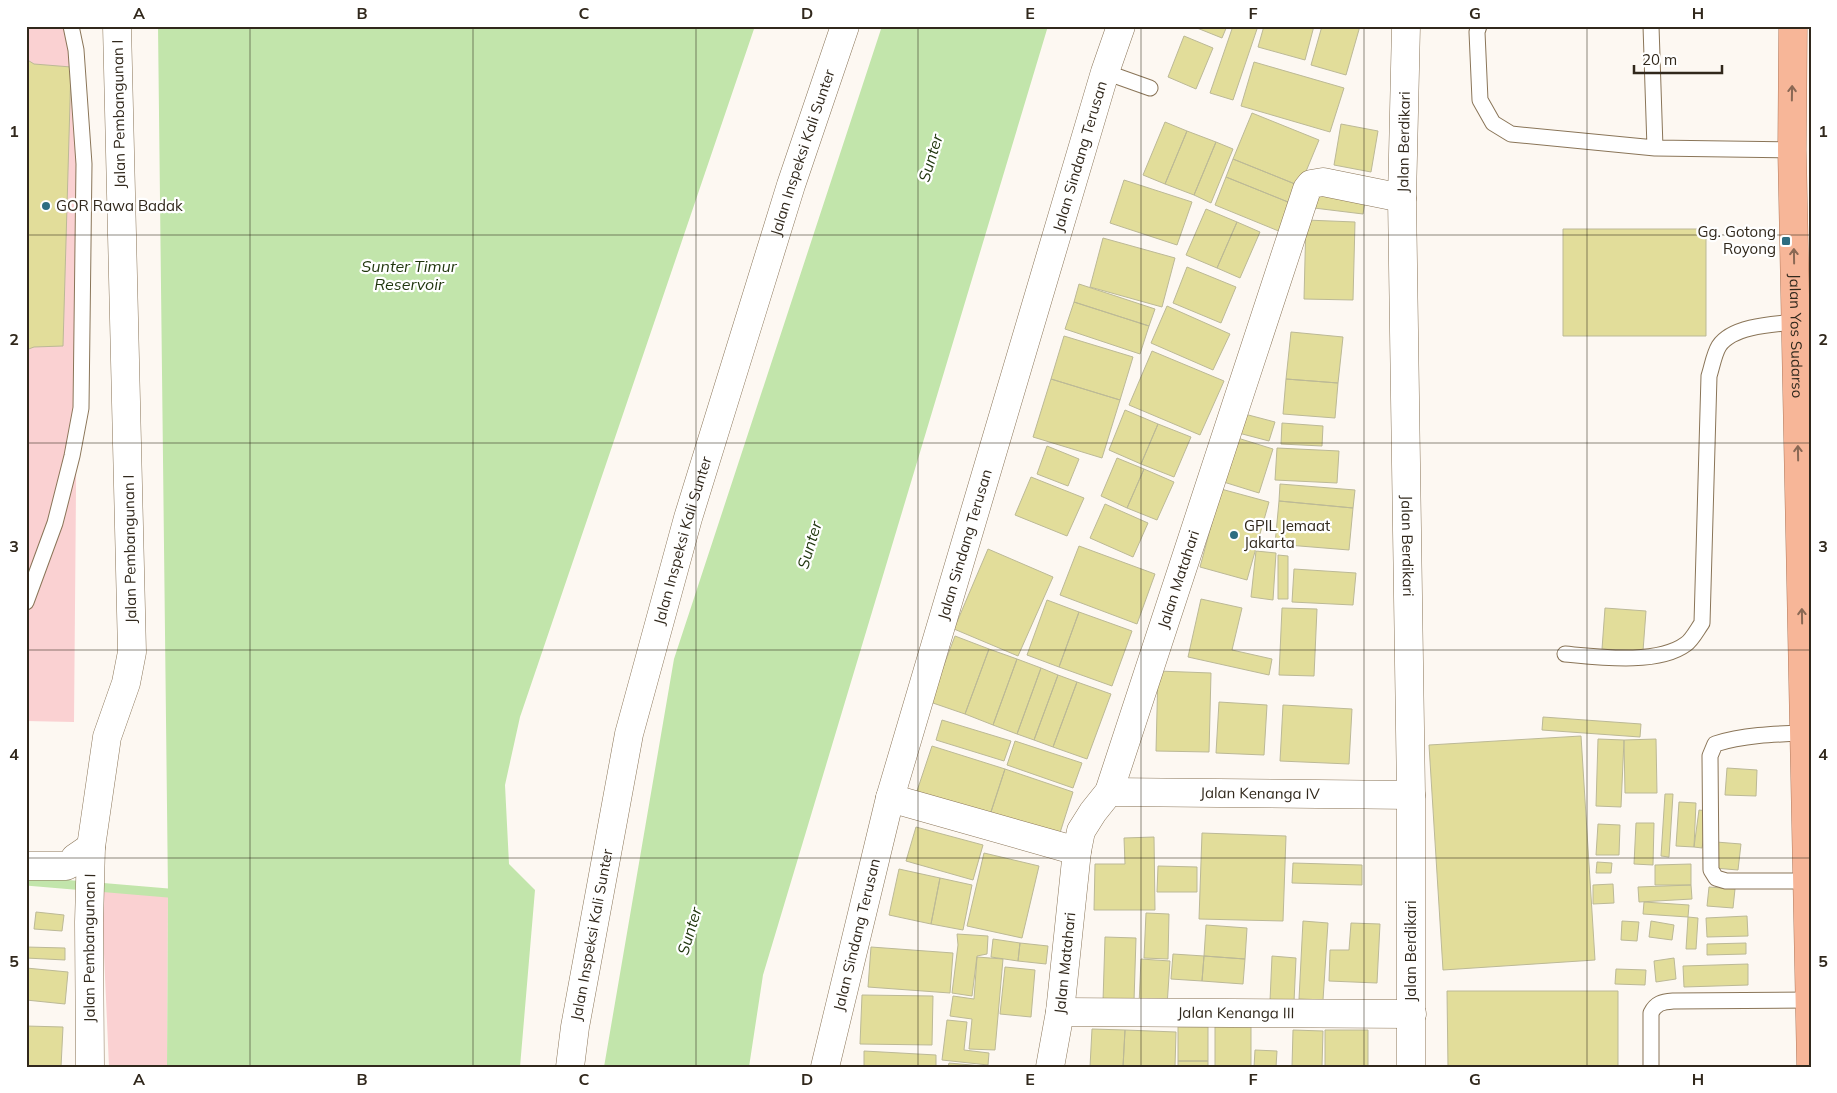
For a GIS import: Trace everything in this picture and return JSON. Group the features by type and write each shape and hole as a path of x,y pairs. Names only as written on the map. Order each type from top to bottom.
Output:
{"highway":[{"name":"Jalan Yos Sudarso","path":"1793,26 1792,150 1811,1067"}],"street":[{"name":"Jalan Pembangunan I","path":"90,1067 90,856 107,737 126,683 132,652 117,26"},
{"name":"Jalan Inspeksi Kali Sunter","path":"570,1067 575,1027 629,734 688,518 791,185 845,26"},
{"name":"Jalan Sindang Terusan","path":"826,1067 890,798 1105,72 1121,26"},
{"name":"Jalan Berdikari","path":"1406,26 1402,198 1411,795 1411,1067"},
{"name":"Jalan Matahari","path":"1050,1067 1060,1012 1077,851 1081,831 1109,792 1307,189 1311,184 1323,182 1402,198"},
{"name":"Jalan Kenanga IV","path":"1109,792 1411,795"},
{"path":"890,798 1077,851"},
{"path":"26,866 66,866 72,863 75,858 90,856"},
{"name":"Jalan Kenanga III","path":"1060,1012 1412,1014"}],"lane":[{"path":"26,602 55,523 72,456 81,408 84,164 76,50 71,26"},
{"path":"1479,26 1477,32 1480,100 1493,123 1512,134 1655,148 1792,150"},
{"path":"1651,26 1655,148"},
{"path":"1105,72 1150,88"},
{"path":"1565,654 1630,659 1675,651 1688,643 1702,623 1709,376 1711,368 1719,345 1737,332 1760,326 1796,322"},
{"path":"1804,733 1771,734 1715,744 1710,756 1711,870 1716,878 1726,881 1807,881"},
{"path":"1651,1067 1651,1012 1654,1006 1660,1002 1809,1000"}],"shaded area":[{"path":"26,26 80,26 74,722 26,721"},
{"path":"101,886 168,893 167,1067 109,1067"}],"water":[{"name":"Sunter Timur Reservoir","path":"158,26 755,26 520,717 505,785 509,864 535,890 520,1067 167,1067 168,893"},
{"name":"Sunter","path":"882,26 1048,26 763,975 749,1067 604,1067 674,659"}],"building":[{"path":"1192,26 1227,26 1222,38"},
{"path":"1233,26 1258,26 1233,100 1210,93"},
{"path":"1264,26 1314,26 1305,60 1258,47"},
{"path":"1322,26 1360,26 1346,75 1311,65"},
{"path":"1184,36 1213,48 1196,89 1168,77"},
{"name":"GOR Rawa Badak","path":"26,59 34,64 71,67 63,346 34,347 26,350"},
{"path":"1254,62 1344,88 1330,132 1241,106"},
{"path":"1252,113 1319,140 1300,186 1233,159"},
{"path":"1165,122 1187,131 1165,184 1143,175"},
{"path":"1341,124 1378,131 1371,172 1334,165"},
{"path":"1187,131 1216,142 1194,195 1165,184"},
{"path":"1216,142 1233,149 1211,203 1194,195"},
{"path":"1233,159 1300,186 1293,204 1226,177"},
{"path":"1226,177 1293,204 1281,232 1215,205"},
{"path":"1124,180 1192,202 1177,245 1110,223"},
{"path":"1316,195 1365,201 1363,214 1314,208"},
{"path":"1206,209 1237,222 1217,268 1186,255"},
{"path":"1306,220 1355,222 1353,300 1304,299"},
{"path":"1237,222 1260,232 1240,278 1217,268"},
{"path":"1563,229 1706,229 1706,336 1563,336"},
{"path":"1103,238 1175,258 1162,307 1090,287"},
{"path":"1187,267 1236,287 1221,323 1173,303"},
{"path":"1079,284 1155,309 1149,326 1074,302"},
{"path":"1074,302 1149,326 1140,354 1065,329"},
{"path":"1167,306 1230,334 1213,370 1151,343"},
{"path":"1291,332 1343,337 1338,383 1286,379"},
{"path":"1064,336 1133,357 1120,400 1051,379"},
{"path":"1152,351 1224,381 1200,435 1129,405"},
{"path":"1051,379 1120,400 1102,458 1033,437"},
{"path":"1286,379 1338,383 1335,418 1283,414"},
{"path":"1125,410 1158,424 1141,464 1109,450"},
{"path":"1237,412 1275,422 1269,441 1231,431"},
{"path":"1282,423 1323,426 1322,446 1281,444"},
{"path":"1158,424 1191,437 1174,477 1141,464"},
{"path":"1228,435 1273,449 1259,493 1214,479"},
{"path":"1047,446 1079,459 1068,486 1037,474"},
{"path":"1277,448 1339,451 1337,483 1275,480"},
{"path":"1117,458 1144,469 1127,508 1101,496"},
{"path":"1144,469 1174,482 1157,520 1127,508"},
{"path":"1031,477 1084,498 1067,536 1015,515"},
{"path":"1280,484 1355,490 1353,508 1279,501"},
{"name":"GPIL Jemaat Jakarta","path":"1221,489 1269,502 1247,580 1200,567"},
{"path":"1279,501 1353,508 1349,550 1275,544"},
{"path":"1105,504 1148,523 1133,557 1090,538"},
{"path":"1079,546 1155,574 1137,624 1060,595"},
{"path":"988,549 1053,577 1018,656 954,629"},
{"path":"1256,551 1276,553 1273,600 1251,597"},
{"path":"1278,555 1288,556 1288,599 1278,599"},
{"path":"1294,569 1356,573 1353,605 1292,602"},
{"path":"1201,599 1242,608 1232,650 1272,659 1269,675 1188,657"},
{"path":"1047,600 1079,612 1059,667 1027,655"},
{"path":"1282,608 1317,609 1314,676 1279,675"},
{"path":"1605,608 1646,611 1643,651 1602,649"},
{"path":"1079,612 1132,631 1112,686 1059,667"},
{"path":"955,636 989,649 965,714 930,702"},
{"path":"989,649 1017,659 993,725 965,714"},
{"path":"1017,659 1041,668 1017,734 993,725"},
{"path":"1041,668 1058,675 1034,740 1017,734"},
{"path":"1158,671 1211,673 1209,752 1156,751"},
{"path":"1058,675 1077,682 1053,747 1034,740"},
{"path":"1077,682 1111,694 1087,759 1053,747"},
{"path":"1219,702 1267,705 1264,755 1216,753"},
{"path":"1283,705 1352,709 1349,764 1280,761"},
{"path":"1543,717 1641,724 1640,737 1542,730"},
{"path":"942,720 1011,741 1004,761 936,740"},
{"path":"1581,736 1595,960 1443,970 1429,745"},
{"path":"1598,739 1624,740 1621,807 1596,806"},
{"path":"1656,739 1657,793 1625,793 1624,740"},
{"path":"1015,741 1082,763 1073,788 1007,765"},
{"path":"932,746 1005,769 989,818 916,794"},
{"path":"1727,768 1757,770 1756,796 1725,795"},
{"path":"1005,769 1073,792 1058,839 989,818"},
{"path":"1665,794 1673,794 1669,857 1661,856"},
{"path":"1679,802 1696,803 1694,847 1676,846"},
{"path":"1699,810 1708,811 1702,848 1694,847"},
{"path":"1636,823 1654,823 1653,865 1634,864"},
{"path":"1598,824 1620,825 1619,855 1596,855"},
{"path":"916,827 983,845 973,880 906,861"},
{"path":"1202,833 1286,836 1283,921 1199,919"},
{"path":"1154,837 1155,910 1094,910 1095,864 1125,864 1124,838"},
{"path":"1716,842 1741,844 1738,870 1714,868"},
{"path":"984,853 1039,866 1022,938 967,926"},
{"path":"1597,862 1612,863 1611,873 1596,873"},
{"path":"1293,863 1362,865 1362,885 1292,883"},
{"path":"1691,864 1691,885 1655,885 1655,865"},
{"path":"1158,866 1197,867 1197,892 1157,892"},
{"path":"899,869 940,878 931,924 889,915"},
{"path":"940,878 972,885 963,930 931,924"},
{"path":"1613,884 1614,903 1593,904 1593,885"},
{"path":"1691,885 1692,899 1639,902 1638,887"},
{"path":"1709,887 1735,889 1733,908 1707,906"},
{"path":"1644,902 1689,905 1688,917 1643,914"},
{"path":"36,912 64,915 62,931 34,929"},
{"path":"1146,913 1169,914 1168,959 1144,958"},
{"path":"1747,916 1748,936 1707,937 1706,918"},
{"path":"1688,917 1698,918 1696,949 1686,949"},
{"path":"1303,921 1328,923 1323,1000 1299,999"},
{"path":"1622,921 1639,922 1637,941 1621,940"},
{"path":"1651,921 1674,925 1672,940 1649,937"},
{"path":"1351,923 1380,924 1377,983 1329,981 1330,950 1349,950"},
{"path":"1206,925 1247,928 1245,959 1204,956"},
{"path":"957,934 988,936 987,954 977,956 972,996 952,993 958,945"},
{"path":"1105,937 1136,938 1134,1001 1103,1001"},
{"path":"993,939 1020,943 1018,961 991,957"},
{"path":"1020,943 1048,946 1046,964 1018,961"},
{"path":"1746,943 1746,954 1707,955 1707,944"},
{"path":"26,947 65,948 65,960 26,958"},
{"path":"871,947 953,953 950,993 868,987"},
{"path":"1173,954 1204,956 1202,981 1171,979"},
{"path":"1204,956 1245,959 1243,984 1202,981"},
{"path":"1272,956 1296,958 1294,1002 1270,1001"},
{"path":"977,957 1003,959 995,1050 969,1049 972,1019 950,1016 953,996 974,999"},
{"path":"1674,958 1676,979 1656,982 1654,961"},
{"path":"1141,959 1170,961 1167,1006 1139,1005"},
{"path":"1748,964 1748,985 1684,987 1683,966"},
{"path":"1005,967 1035,970 1031,1017 1000,1014"},
{"path":"26,968 68,972 65,1004 26,1000"},
{"path":"1616,969 1646,970 1645,985 1615,984"},
{"path":"1447,991 1618,991 1618,1067 1448,1067"},
{"path":"862,995 933,996 932,1045 860,1044"},
{"path":"947,1020 967,1022 964,1050 989,1053 988,1065 942,1060"},
{"path":"26,1026 63,1027 61,1067 26,1067"},
{"path":"1178,1027 1208,1027 1208,1061 1178,1061"},
{"path":"1215,1027 1251,1027 1251,1067 1215,1067"},
{"path":"1092,1029 1125,1030 1123,1067 1090,1067"},
{"path":"1125,1030 1176,1032 1175,1067 1123,1067"},
{"path":"1293,1030 1323,1031 1322,1067 1292,1067"},
{"path":"1325,1030 1368,1030 1368,1067 1325,1067"},
{"path":"1255,1050 1277,1051 1276,1067 1254,1067"},
{"path":"864,1051 936,1055 936,1067 864,1067"},
{"path":"1178,1061 1208,1061 1208,1067 1178,1067"},
{"path":"949,1063 993,1067 948,1067"}],"waterway":[{"path":"26,881 168,893"}],"place":[{"name":"GOR Rawa Badak","path":"46,206"},
{"name":"Gg. Gotong Royong","path":"1786,241"},
{"name":"GPIL Jemaat Jakarta","path":"1234,535"}]}
